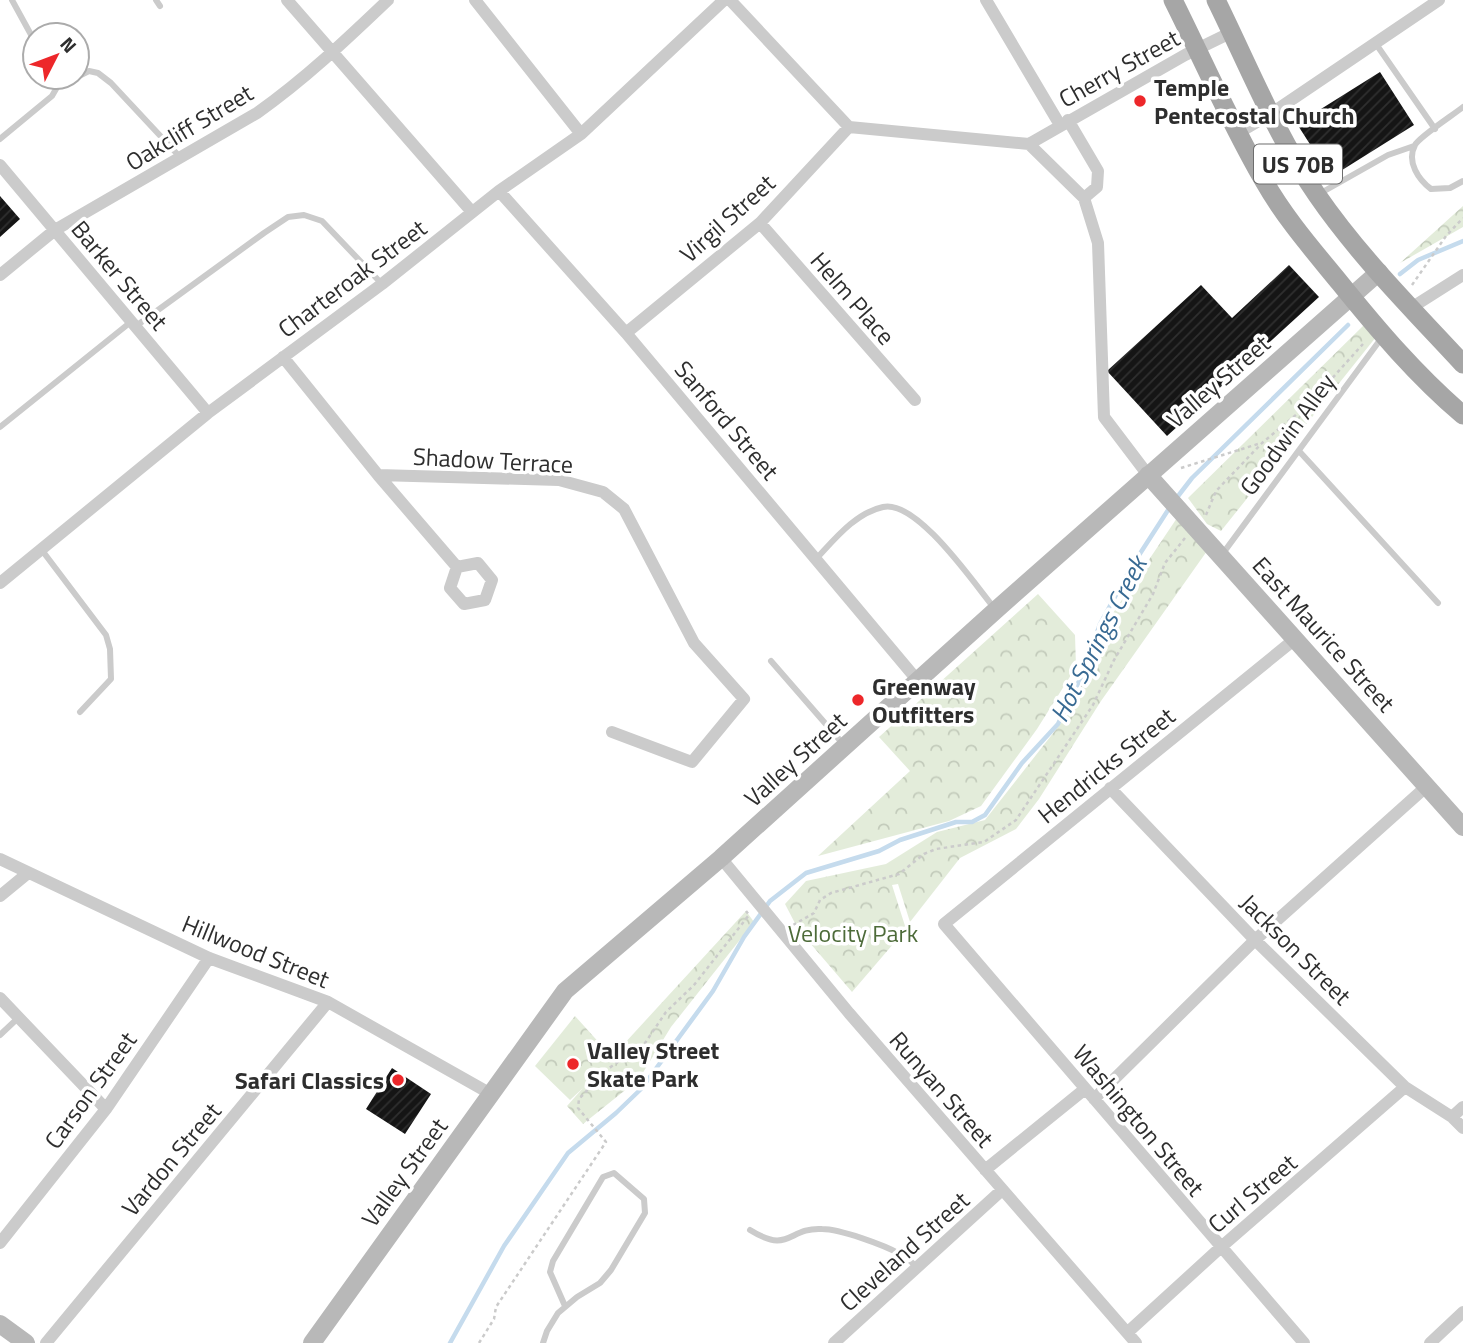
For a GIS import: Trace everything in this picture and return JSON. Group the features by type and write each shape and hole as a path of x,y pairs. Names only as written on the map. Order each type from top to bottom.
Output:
{"main road":[{"name":"US 70B","path":"1173,0 1238,132 1264,181 1292,225 1428,386 1463,415"},
{"name":"US 70B","path":"1216,0 1298,165 1317,195 1379,272 1463,364"}],"street":[{"path":"288,0 472,212"},
{"name":"Oakcliff Street","path":"0,275 55,230 257,113 333,53 388,0"},
{"path":"475,0 581,134"},
{"name":"Charteroak Street","path":"0,583 208,412 382,284 499,191 581,134 724,0"},
{"path":"730,0 849,127 1029,144 1084,198 1098,243 1104,417 1148,475"},
{"path":"986,0 1098,171 1097,187 1084,198"},
{"path":"1238,132 1272,113 1439,0"},
{"name":"Cherry Street","path":"1029,144 1197,48 1232,32"},
{"name":"Virgil Street","path":"626,333 760,223 849,127"},
{"name":"Barker Street","path":"0,165 208,412"},
{"name":"Sanford Street","path":"499,191 626,333 918,681"},
{"name":"Helm Place","path":"760,223 915,400"},
{"name":"Valley Street","path":"312,1343 565,990 721,858 996,610 1379,272"},
{"path":"1406,303 1463,275"},
{"path":"283,357 457,567"},
{"name":"Shadow Terrace","path":"379,475 559,480 603,492 624,509 694,643 744,699 692,761 612,732"},
{"name":"East Maurice Street","path":"1148,475 1427,786 1461,820"},
{"name":"Hendricks Street","path":"944,924 1295,639"},
{"name":"Cleveland Street","path":"985,1171 1089,1094 1427,786"},
{"name":"Jackson Street","path":"1110,788 1255,940 1405,1087 1452,1117 1463,1128"},
{"name":"Runyan Street","path":"721,858 752,906 771,918 985,1171 1136,1343"},
{"name":"Hillwood Street","path":"0,859 209,958 328,1002 491,1094"},
{"path":"0,896 28,873"},
{"name":"Washington Street","path":"944,924 1304,1343"},
{"name":"Carson Street","path":"0,1243 106,1108 209,958"},
{"path":"0,998 106,1108"},
{"name":"Vardon Street","path":"46,1343 328,1002"},
{"name":"Curl Street","path":"1128,1332 1405,1087"},
{"path":"1452,1117 1463,1107"},
{"name":"Cleveland Street","path":"834,1343 1002,1190"},
{"path":"1430,1343 1463,1311"},
{"path":"0,1324 26,1343"}],"lane":[{"path":"12,0 24,21"},
{"path":"1376,44 1436,129"},
{"path":"91,71 98,73 111,83 180,157"},
{"path":"0,139 52,96 53,91"},
{"path":"1317,195 1377,161 1414,146 1463,107"},
{"path":"1414,146 1415,171 1431,189 1450,188 1463,181"},
{"path":"0,428 134,324 288,217 304,215 322,220 382,284"},
{"name":"Goodwin Alley","path":"1221,556 1299,451 1381,331"},
{"path":"1299,451 1438,603"},
{"path":"816,559 841,532 859,519 885,506 901,509 937,538 996,610"},
{"path":"41,549 100,624 109,641 111,679 80,712"},
{"path":"771,661 845,746"},
{"path":"0,1035 19,1016"},
{"path":"543,1343 547,1331 565,1306 592,1289 611,1270 645,1213 644,1199 614,1173 603,1177 553,1261 550,1272 565,1306"},
{"path":"750,1230 773,1241 785,1241 803,1232 821,1228 902,1254 917,1268"}],"path":[{"path":"1406,303 1417,278 1446,236 1463,218"},
{"path":"792,926 814,913 820,900 831,893 899,874 924,854 936,849 984,842 1016,820 1093,705 1114,660 1153,594 1165,563 1208,513 1216,491 1262,443 1309,404 1381,331"},
{"path":"1188,466 1262,443"},
{"path":"479,1343 494,1319 496,1307 606,1142 578,1108 579,1099 605,1071 645,1043 666,1012 694,985 749,915 746,911 752,906"}],"green space":[{"path":"1463,206 1463,227 1400,263"},
{"path":"1364,325 1376,337 1221,531 1207,524 1188,498"},
{"path":"1177,518 1207,551 1101,701 1039,799 1016,829 960,858 910,922 898,884 892,885 906,929 852,992 798,929 785,904 806,881 886,864 937,832 985,820 1072,709 1105,625"},
{"name":"Velocity Park","path":"1038,594 1075,635 1076,667 1037,729 981,806 949,821 818,856 910,771 879,737"},
{"path":"746,911 754,922 671,1027 639,1079 583,1124 567,1106 583,1088 570,1100 535,1066 575,1016 612,1057"}],"building":[{"path":"1380,72 1414,125 1331,177 1297,124"},
{"path":"0,196 20,219 0,237"},
{"path":"1289,265 1319,297 1167,436 1107,371 1201,285 1232,318"},
{"path":"392,1068 431,1094 405,1134 366,1109"}],"waterway":[{"name":"Hot Springs Creek","path":"1400,274 1418,260 1463,241"},
{"name":"Hot Springs Creek","path":"1175,500 1192,478 1348,325"},
{"name":"Hot Springs Creek","path":"450,1343 504,1246 568,1153 641,1089 713,991 744,937 770,901 806,873 879,851 900,840 956,822 972,822 985,815 1022,763 1058,724 1082,675 1100,624 1132,566 1170,507"}],"place":[{"name":"Temple Pentecostal Church","path":"1140,101"},
{"name":"Greenway Outfitters","path":"858,700"},
{"name":"Valley Street Skate Park","path":"573,1064"},
{"name":"Safari Classics","path":"398,1080"}]}
